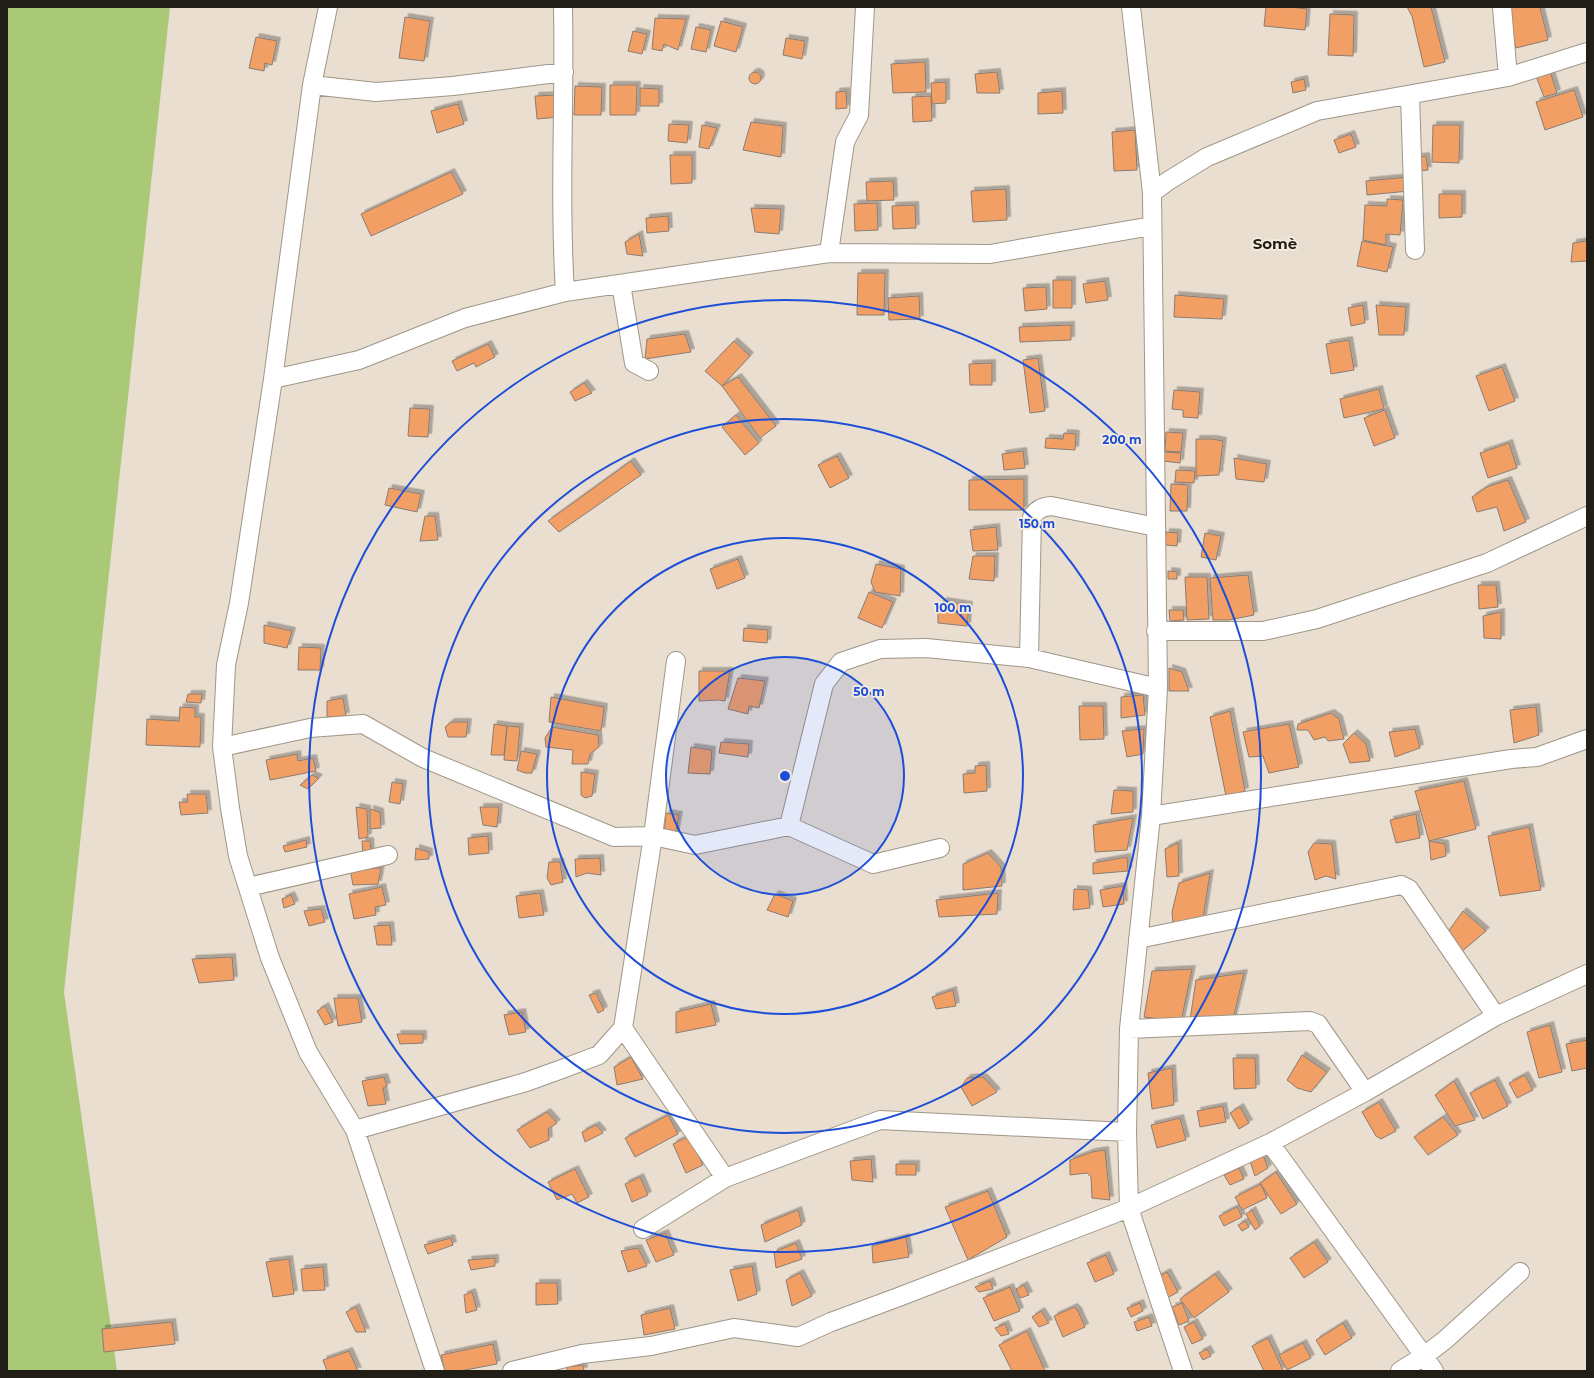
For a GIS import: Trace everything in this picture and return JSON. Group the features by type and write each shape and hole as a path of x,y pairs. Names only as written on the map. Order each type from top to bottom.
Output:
{"street":[{"path":"328,7 312,85 273,379 239,603 226,665 222,747 238,856 270,958 308,1052 355,1130 435,1371"},
{"path":"563,7 564,72 562,244 565,292"},
{"path":"829,253 845,142 859,115 866,7"},
{"path":"1131,7 1152,193 1156,631 1158,688 1151,816 1129,1029 1127,1132 1129,1208 1183,1371"},
{"path":"1502,7 1508,78"},
{"path":"1152,193 1207,157 1317,111 1508,78 1587,52"},
{"path":"312,85 376,92 453,86 564,72"},
{"path":"1410,95 1415,250"},
{"path":"273,379 359,360 465,318 565,292 829,253 990,254 1152,226"},
{"path":"621,284 634,363 649,371"},
{"path":"1029,658 1032,517 1035,512 1043,507 1051,506 1156,527"},
{"path":"1156,631 1263,631 1317,619 1487,563 1587,516"},
{"path":"789,826 824,684 842,662 880,649 926,648 1029,658 1158,688"},
{"path":"355,1130 526,1082 562,1069 599,1054 624,1028 653,836 676,661"},
{"path":"222,747 310,728 363,724 423,758 614,837 653,836 694,845 789,826 874,864 940,848"},
{"path":"1151,816 1503,760 1537,757 1587,739"},
{"path":"248,887 388,855"},
{"path":"1138,939 1401,885 1409,889 1496,1016"},
{"path":"512,1371 582,1354 651,1346 734,1328 798,1337 831,1322 1129,1208 1270,1143 1365,1092 1496,1016 1587,974"},
{"path":"1129,1029 1310,1021 1318,1024 1365,1092"},
{"path":"624,1028 724,1178"},
{"path":"643,1229 724,1178 880,1120 1127,1132"},
{"path":"1270,1143 1429,1364"},
{"path":"1400,1371 1429,1364 1445,1340 1520,1272"}],"green space":[{"path":"7,7 170,7 64,992 117,1371 7,1371"}],"building":[{"path":"1266,7 1291,7 1307,9 1305,30 1264,26"},
{"path":"1407,7 1431,7 1445,62 1424,67 1412,16"},
{"path":"1505,7 1540,7 1548,40 1516,48"},
{"path":"1330,14 1354,15 1353,56 1328,55"},
{"path":"405,17 430,21 424,61 399,58"},
{"path":"655,18 686,19 678,50 664,44 662,51 652,49"},
{"path":"721,21 743,27 736,52 714,46"},
{"path":"696,27 711,30 706,52 691,49"},
{"path":"633,31 647,34 642,54 628,51"},
{"path":"256,37 277,41 272,65 265,63 264,71 249,68"},
{"path":"786,38 805,41 802,59 783,55"},
{"path":"925,62 926,92 893,93 891,64"},
{"path":"1550,71 1557,93 1544,97 1536,76"},
{"path":"753,72 757,72 761,78 757,84 753,84 749,80 749,76"},
{"path":"997,72 1000,93 977,93 975,74"},
{"path":"1304,79 1306,90 1293,93 1291,82"},
{"path":"946,82 946,103 932,104 931,83"},
{"path":"610,85 637,85 636,115 610,115"},
{"path":"575,86 602,87 601,115 574,115"},
{"path":"640,88 659,89 659,106 640,106"},
{"path":"1574,90 1583,117 1545,130 1536,102"},
{"path":"846,91 847,108 836,109 836,92"},
{"path":"1062,91 1063,113 1038,114 1038,93"},
{"path":"559,95 559,117 537,119 535,96"},
{"path":"931,96 932,121 913,122 912,97"},
{"path":"458,104 464,124 437,133 431,111"},
{"path":"751,122 783,126 781,157 743,150"},
{"path":"669,124 689,125 687,143 668,141"},
{"path":"702,125 717,128 709,149 699,147"},
{"path":"1433,125 1460,125 1459,163 1432,162"},
{"path":"1135,130 1137,170 1114,171 1112,132"},
{"path":"1351,134 1356,147 1339,153 1334,140"},
{"path":"670,155 692,155 692,183 671,184"},
{"path":"1426,156 1428,170 1419,171 1418,157"},
{"path":"451,172 463,194 371,236 361,214"},
{"path":"1408,177 1409,191 1367,195 1366,181"},
{"path":"893,181 894,200 867,201 866,182"},
{"path":"1006,189 1007,220 973,222 971,191"},
{"path":"1439,194 1462,194 1462,217 1439,218"},
{"path":"1387,199 1403,200 1400,235 1386,234 1386,245 1363,240 1365,205 1387,206"},
{"path":"877,203 878,230 855,231 854,204"},
{"path":"915,205 916,228 893,229 892,206"},
{"path":"751,208 781,209 779,234 755,232"},
{"path":"668,216 669,231 647,233 646,218"},
{"path":"639,234 643,256 627,254 625,242"},
{"path":"1362,241 1393,247 1387,272 1357,266"},
{"path":"1587,241 1587,261 1571,262 1573,243"},
{"path":"858,273 885,273 884,315 857,315"},
{"path":"1053,280 1072,280 1072,308 1053,308"},
{"path":"1105,281 1108,300 1086,303 1083,284"},
{"path":"1046,287 1047,309 1025,311 1023,288"},
{"path":"1175,295 1224,299 1222,319 1174,317"},
{"path":"919,296 920,319 889,320 888,298"},
{"path":"1363,305 1365,323 1351,326 1348,308"},
{"path":"1376,305 1406,307 1404,335 1379,335"},
{"path":"1071,325 1071,340 1020,342 1019,327"},
{"path":"685,334 691,352 645,359 647,339"},
{"path":"1349,340 1354,370 1331,374 1326,344"},
{"path":"734,341 750,356 722,386 705,371"},
{"path":"488,344 495,357 476,367 474,363 457,371 452,361"},
{"path":"1038,358 1045,411 1030,413 1023,360"},
{"path":"992,363 992,385 970,385 969,364"},
{"path":"1502,367 1515,401 1489,411 1476,376"},
{"path":"738,377 776,426 760,438 722,386"},
{"path":"584,383 592,393 575,401 570,392"},
{"path":"1379,389 1384,409 1344,418 1340,399"},
{"path":"1174,390 1200,392 1198,418 1183,417 1183,410 1172,409"},
{"path":"410,408 430,409 428,437 408,436"},
{"path":"1385,410 1395,438 1374,446 1364,418"},
{"path":"736,415 759,443 745,455 722,427"},
{"path":"1166,432 1183,433 1181,452 1165,451"},
{"path":"1064,433 1076,434 1075,450 1045,448 1046,438 1063,439"},
{"path":"1196,439 1223,441 1219,475 1196,476"},
{"path":"1509,443 1517,468 1488,478 1480,453"},
{"path":"1023,451 1025,468 1004,470 1002,454"},
{"path":"1163,452 1181,453 1180,463 1163,461"},
{"path":"837,456 849,478 830,488 818,465"},
{"path":"1234,458 1267,464 1264,482 1236,479"},
{"path":"631,461 641,475 559,532 548,521"},
{"path":"1176,470 1195,471 1194,483 1175,482"},
{"path":"1024,479 1024,510 969,510 969,480"},
{"path":"1508,480 1526,522 1504,531 1497,507 1477,512 1472,497 1487,487"},
{"path":"1171,484 1188,485 1187,511 1170,511"},
{"path":"389,488 421,494 417,512 385,505"},
{"path":"425,516 435,516 438,540 420,541"},
{"path":"996,527 998,550 973,551 970,530"},
{"path":"1166,532 1178,533 1177,546 1165,545"},
{"path":"1205,533 1221,536 1216,560 1201,557"},
{"path":"973,556 995,556 994,581 969,579"},
{"path":"738,559 745,578 717,589 710,569"},
{"path":"876,564 901,569 900,596 875,592 871,582"},
{"path":"1168,571 1177,572 1177,579 1168,579"},
{"path":"1248,575 1254,615 1229,620 1213,620 1210,578"},
{"path":"1185,577 1207,577 1209,619 1187,620"},
{"path":"1478,585 1496,585 1498,607 1479,609"},
{"path":"869,592 893,602 882,628 858,618"},
{"path":"943,601 969,605 967,626 938,623 938,611 943,612"},
{"path":"1169,610 1183,610 1184,620 1170,621"},
{"path":"1501,612 1501,639 1484,638 1483,616"},
{"path":"264,625 292,631 287,648 264,643"},
{"path":"744,628 768,630 767,643 743,641"},
{"path":"299,647 321,648 320,670 298,670"},
{"path":"1169,668 1182,672 1189,691 1169,691"},
{"path":"699,671 730,671 725,701 699,701"},
{"path":"738,678 765,681 759,708 749,706 748,714 728,709"},
{"path":"188,694 202,694 201,703 186,702"},
{"path":"1143,695 1145,715 1121,718 1121,697"},
{"path":"551,697 604,707 601,731 549,722"},
{"path":"343,698 346,716 327,717 327,701"},
{"path":"1079,706 1103,706 1104,739 1080,740"},
{"path":"180,707 195,708 195,717 201,717 200,747 146,745 147,719 179,721"},
{"path":"1536,707 1539,735 1514,743 1510,710"},
{"path":"1230,711 1245,791 1226,796 1210,717"},
{"path":"1331,713 1339,719 1344,739 1328,741 1325,737 1314,740 1308,730 1297,730 1298,724"},
{"path":"451,722 468,722 466,737 448,737 445,727"},
{"path":"494,724 507,726 504,755 491,755"},
{"path":"1289,724 1299,767 1269,773 1263,756 1249,757 1243,732"},
{"path":"507,726 520,727 517,761 504,760"},
{"path":"552,727 598,735 599,747 590,754 588,764 572,764 573,750 546,747 545,738"},
{"path":"1144,729 1143,754 1127,757 1122,731"},
{"path":"1415,729 1420,748 1395,757 1389,732"},
{"path":"1354,733 1366,744 1370,761 1350,763 1343,744"},
{"path":"721,742 749,744 748,757 719,753"},
{"path":"691,747 712,750 710,774 688,773"},
{"path":"521,751 537,754 532,773 525,773 517,770"},
{"path":"297,754 298,761 313,758 316,771 270,780 266,760"},
{"path":"986,765 987,791 964,793 963,774 975,773 975,766"},
{"path":"581,772 595,774 592,796 585,798 581,795"},
{"path":"312,775 319,778 308,789 300,785"},
{"path":"1464,781 1476,829 1429,841 1415,791"},
{"path":"392,782 403,784 400,804 389,802"},
{"path":"1114,790 1133,791 1133,812 1111,814"},
{"path":"187,794 206,794 208,813 181,815 179,802 188,802"},
{"path":"356,807 367,809 368,837 359,839"},
{"path":"480,807 499,807 497,827 483,825"},
{"path":"370,809 380,812 381,828 370,829"},
{"path":"666,813 679,815 675,836 664,836"},
{"path":"1416,814 1420,838 1396,843 1390,820"},
{"path":"1133,818 1127,850 1095,852 1093,825"},
{"path":"1529,827 1541,890 1500,896 1488,836"},
{"path":"488,836 489,853 469,855 468,838"},
{"path":"306,840 307,847 285,852 283,846"},
{"path":"362,841 370,841 371,854 363,855"},
{"path":"1429,841 1445,844 1446,856 1431,860"},
{"path":"1178,843 1179,876 1167,877 1165,849"},
{"path":"1314,843 1332,844 1336,879 1326,876 1315,880 1308,852"},
{"path":"416,848 429,852 429,859 415,860"},
{"path":"988,853 1001,867 1002,886 963,890 963,864"},
{"path":"1127,857 1128,871 1093,874 1093,863"},
{"path":"600,858 601,875 587,873 576,877 575,859"},
{"path":"549,862 560,862 563,882 551,885 547,878"},
{"path":"381,868 378,884 353,885 350,869"},
{"path":"1210,873 1203,918 1173,924 1172,912 1179,883"},
{"path":"1123,886 1124,904 1103,907 1100,890"},
{"path":"382,887 386,905 375,907 376,915 354,919 349,894"},
{"path":"1074,889 1088,890 1090,908 1073,910"},
{"path":"540,893 544,915 519,918 516,896"},
{"path":"998,893 997,914 939,917 936,900"},
{"path":"775,894 793,901 788,917 767,910"},
{"path":"291,895 295,904 284,908 282,899"},
{"path":"321,909 325,922 309,926 304,911"},
{"path":"1463,911 1486,931 1460,953 1447,933"},
{"path":"390,925 392,945 377,945 374,926"},
{"path":"232,957 234,980 199,983 192,959"},
{"path":"1192,969 1181,1022 1144,1017 1152,971"},
{"path":"1244,973 1233,1019 1190,1020 1196,980"},
{"path":"953,990 956,1006 936,1009 932,997"},
{"path":"596,993 604,1010 598,1013 589,995"},
{"path":"334,998 358,998 362,1022 338,1026"},
{"path":"711,1004 716,1025 676,1033 676,1012"},
{"path":"325,1006 333,1022 325,1025 317,1011"},
{"path":"522,1012 526,1032 509,1035 504,1015"},
{"path":"1550,1025 1562,1072 1539,1078 1527,1032"},
{"path":"397,1034 423,1034 423,1043 400,1044"},
{"path":"1587,1040 1587,1068 1572,1071 1566,1044"},
{"path":"1302,1055 1327,1072 1311,1092 1297,1088 1287,1080"},
{"path":"631,1057 643,1079 617,1085 614,1067"},
{"path":"1233,1058 1255,1058 1256,1088 1234,1089"},
{"path":"1172,1068 1174,1105 1152,1109 1148,1073"},
{"path":"1525,1075 1533,1090 1517,1098 1509,1083"},
{"path":"384,1077 387,1086 383,1088 386,1104 368,1106 362,1081"},
{"path":"983,1077 997,1092 972,1106 961,1087 967,1078"},
{"path":"1495,1080 1508,1106 1483,1119 1470,1093"},
{"path":"1454,1081 1475,1120 1455,1126 1435,1095"},
{"path":"1379,1102 1396,1131 1381,1139 1376,1136 1362,1112"},
{"path":"1223,1106 1226,1122 1200,1127 1197,1111"},
{"path":"1240,1107 1249,1123 1239,1129 1230,1113"},
{"path":"547,1112 557,1123 548,1129 549,1140 530,1148 517,1130"},
{"path":"668,1115 678,1134 635,1157 625,1138"},
{"path":"1443,1117 1458,1135 1428,1155 1414,1137"},
{"path":"1180,1118 1186,1140 1157,1148 1151,1125"},
{"path":"596,1125 603,1133 585,1142 582,1132"},
{"path":"689,1136 703,1165 686,1173 673,1144"},
{"path":"1105,1150 1110,1200 1092,1198 1091,1177 1087,1173 1070,1175 1070,1160 1092,1152"},
{"path":"1262,1152 1268,1168 1255,1176 1250,1161"},
{"path":"871,1159 873,1182 852,1180 850,1161"},
{"path":"896,1164 916,1164 916,1175 896,1175"},
{"path":"1239,1168 1244,1179 1230,1185 1224,1175"},
{"path":"575,1169 589,1197 577,1203 572,1194 557,1200 548,1182"},
{"path":"1276,1172 1297,1204 1281,1214 1260,1183"},
{"path":"640,1177 648,1195 632,1202 625,1184"},
{"path":"1261,1184 1267,1198 1242,1210 1235,1197"},
{"path":"988,1191 1007,1237 968,1260 945,1207"},
{"path":"1237,1207 1242,1217 1224,1226 1219,1216"},
{"path":"798,1210 802,1225 765,1242 761,1225"},
{"path":"1252,1210 1260,1226 1255,1230 1246,1214"},
{"path":"1245,1221 1249,1227 1242,1231 1238,1225"},
{"path":"665,1233 674,1255 656,1262 646,1240"},
{"path":"906,1237 909,1257 873,1263 872,1246"},
{"path":"451,1238 453,1245 428,1254 424,1245"},
{"path":"1314,1242 1328,1262 1304,1278 1290,1258"},
{"path":"796,1243 802,1259 776,1268 774,1252"},
{"path":"638,1248 647,1266 628,1272 621,1251"},
{"path":"1106,1255 1114,1274 1095,1282 1087,1263"},
{"path":"495,1258 495,1266 471,1270 468,1260"},
{"path":"289,1259 294,1294 273,1297 266,1262"},
{"path":"752,1266 757,1294 738,1301 730,1270"},
{"path":"323,1267 325,1290 303,1291 301,1269"},
{"path":"1167,1272 1178,1292 1167,1298 1156,1278"},
{"path":"800,1273 812,1296 792,1306 786,1280"},
{"path":"1215,1274 1229,1292 1194,1318 1180,1299"},
{"path":"990,1281 993,1289 979,1292 975,1287"},
{"path":"536,1283 557,1283 558,1304 536,1305"},
{"path":"1024,1285 1029,1295 1020,1298 1016,1289"},
{"path":"1010,1287 1020,1311 994,1321 983,1298"},
{"path":"472,1292 477,1310 466,1313 464,1295"},
{"path":"1140,1303 1143,1311 1131,1317 1127,1308"},
{"path":"1182,1303 1189,1321 1179,1325 1172,1307"},
{"path":"356,1307 366,1332 356,1332 346,1312"},
{"path":"1074,1307 1078,1311 1085,1327 1063,1337 1054,1316"},
{"path":"670,1308 675,1329 644,1335 641,1315"},
{"path":"1041,1311 1049,1323 1039,1327 1032,1317"},
{"path":"1149,1317 1152,1326 1137,1331 1134,1322"},
{"path":"172,1322 175,1344 104,1352 102,1329"},
{"path":"1194,1322 1203,1339 1192,1344 1184,1327"},
{"path":"1343,1323 1352,1338 1325,1355 1316,1340"},
{"path":"1005,1324 1009,1334 1001,1336 995,1328"},
{"path":"1027,1331 1045,1371 1012,1371 999,1345"},
{"path":"1268,1338 1283,1370 1264,1371 1252,1346"},
{"path":"1303,1343 1311,1358 1287,1370 1279,1355"},
{"path":"493,1344 497,1364 460,1371 445,1371 441,1355"},
{"path":"1207,1349 1211,1356 1203,1360 1199,1353"},
{"path":"349,1351 358,1371 327,1371 323,1360"},
{"path":"583,1365 584,1371 567,1371 567,1367"}],"district":[{"name":"Somè","path":"1275,243"}]}
